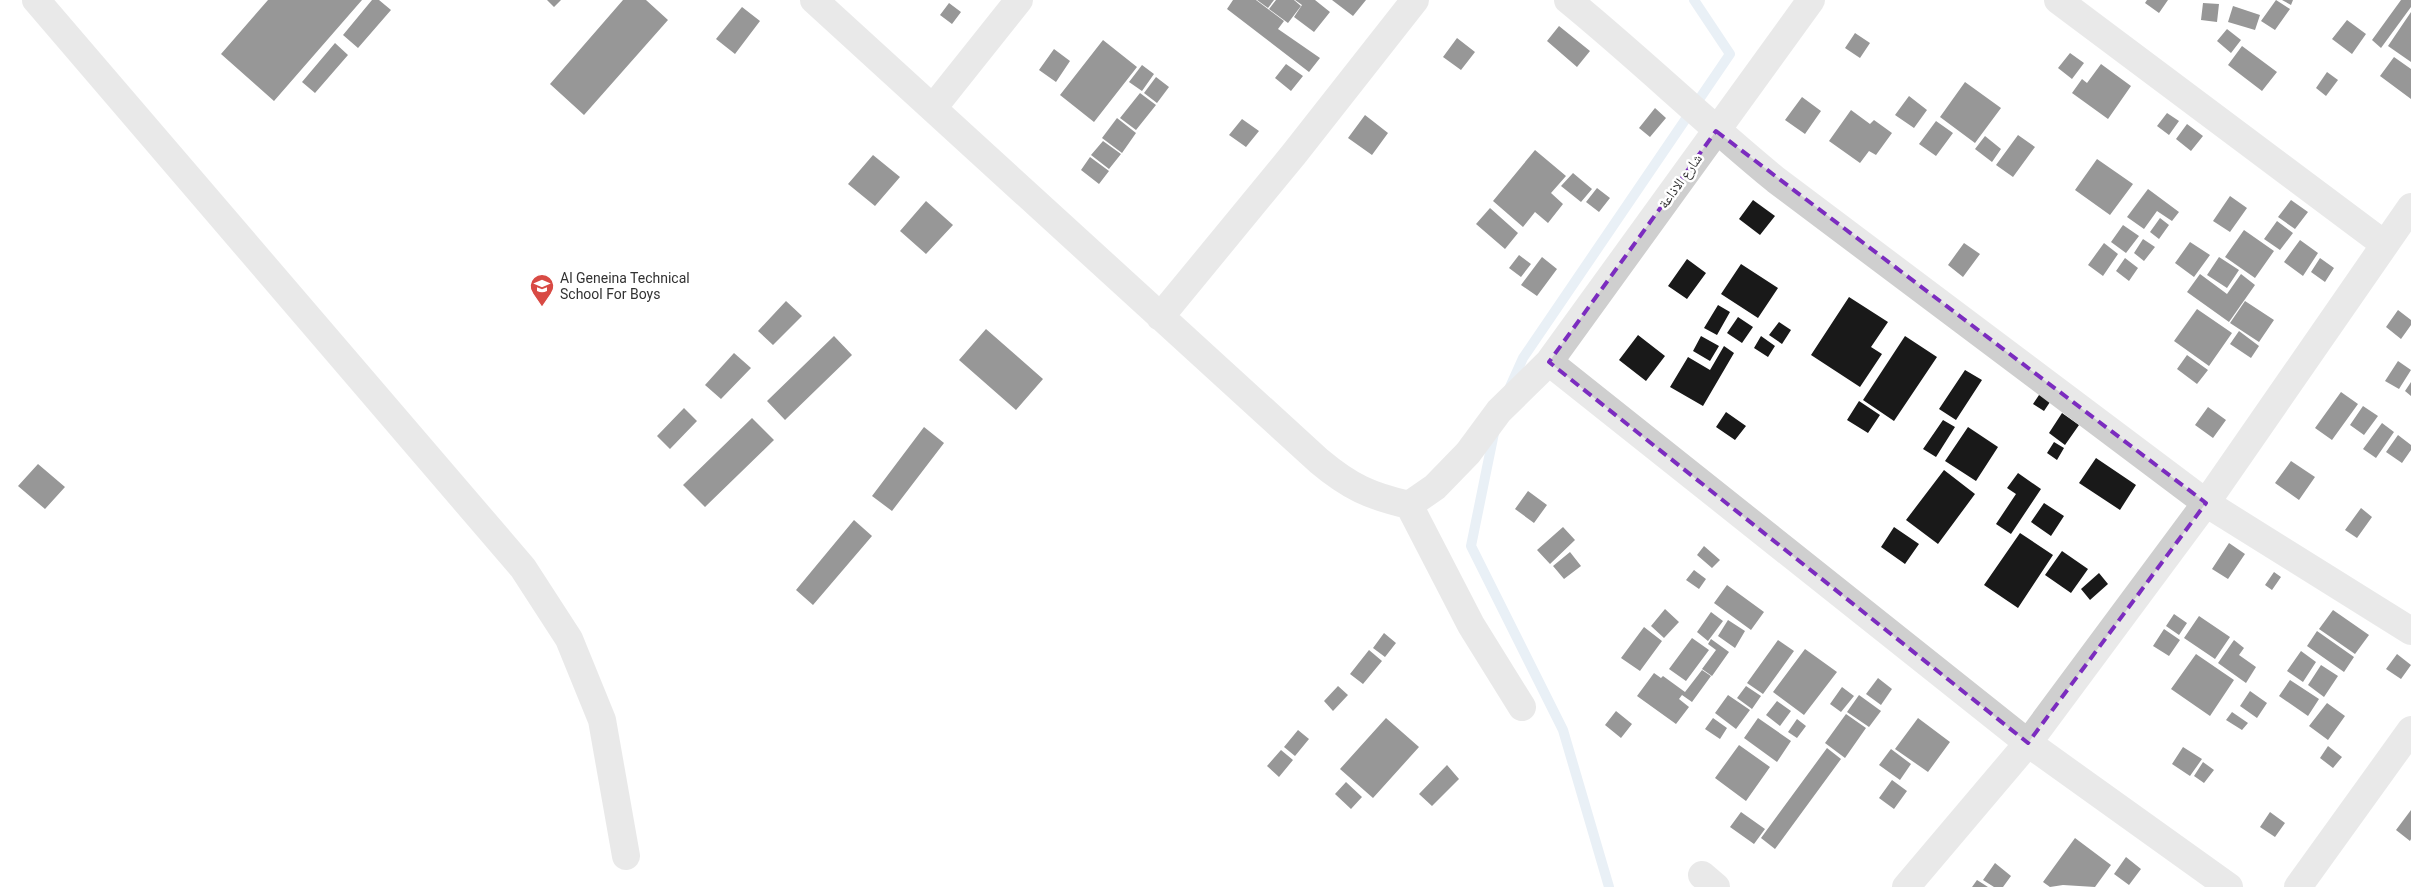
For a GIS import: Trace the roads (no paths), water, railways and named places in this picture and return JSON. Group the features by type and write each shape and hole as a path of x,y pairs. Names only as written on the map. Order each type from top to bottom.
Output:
{"street":[{"path":"36,0 523,568 569,640 602,720 626,856"},
{"path":"814,0 1160,317 1343,481 1376,497 1409,505 1471,625 1522,708"},
{"path":"933,108 1019,0"},
{"path":"1160,317 1294,154 1415,0"},
{"path":"1568,0 1656,74 1716,131 1859,243 2206,503 2411,631"},
{"name":"شارع الاذاعة","path":"1409,505 1435,487 1468,453 1498,411 1548,362 1811,0"},
{"path":"2058,0 2384,244"},
{"path":"1906,887 2028,743 2206,503 2411,207"},
{"path":"1548,362 2028,743 2230,887"},
{"path":"2298,887 2411,730"}],"waterway":[{"path":"1509,389 1523,358 1730,54 1694,0"},
{"path":"1494,433 1471,546 1563,730 1609,887"}],"place":[{"name":"Al Geneina Technical School For Boys","path":"542,307"}]}
